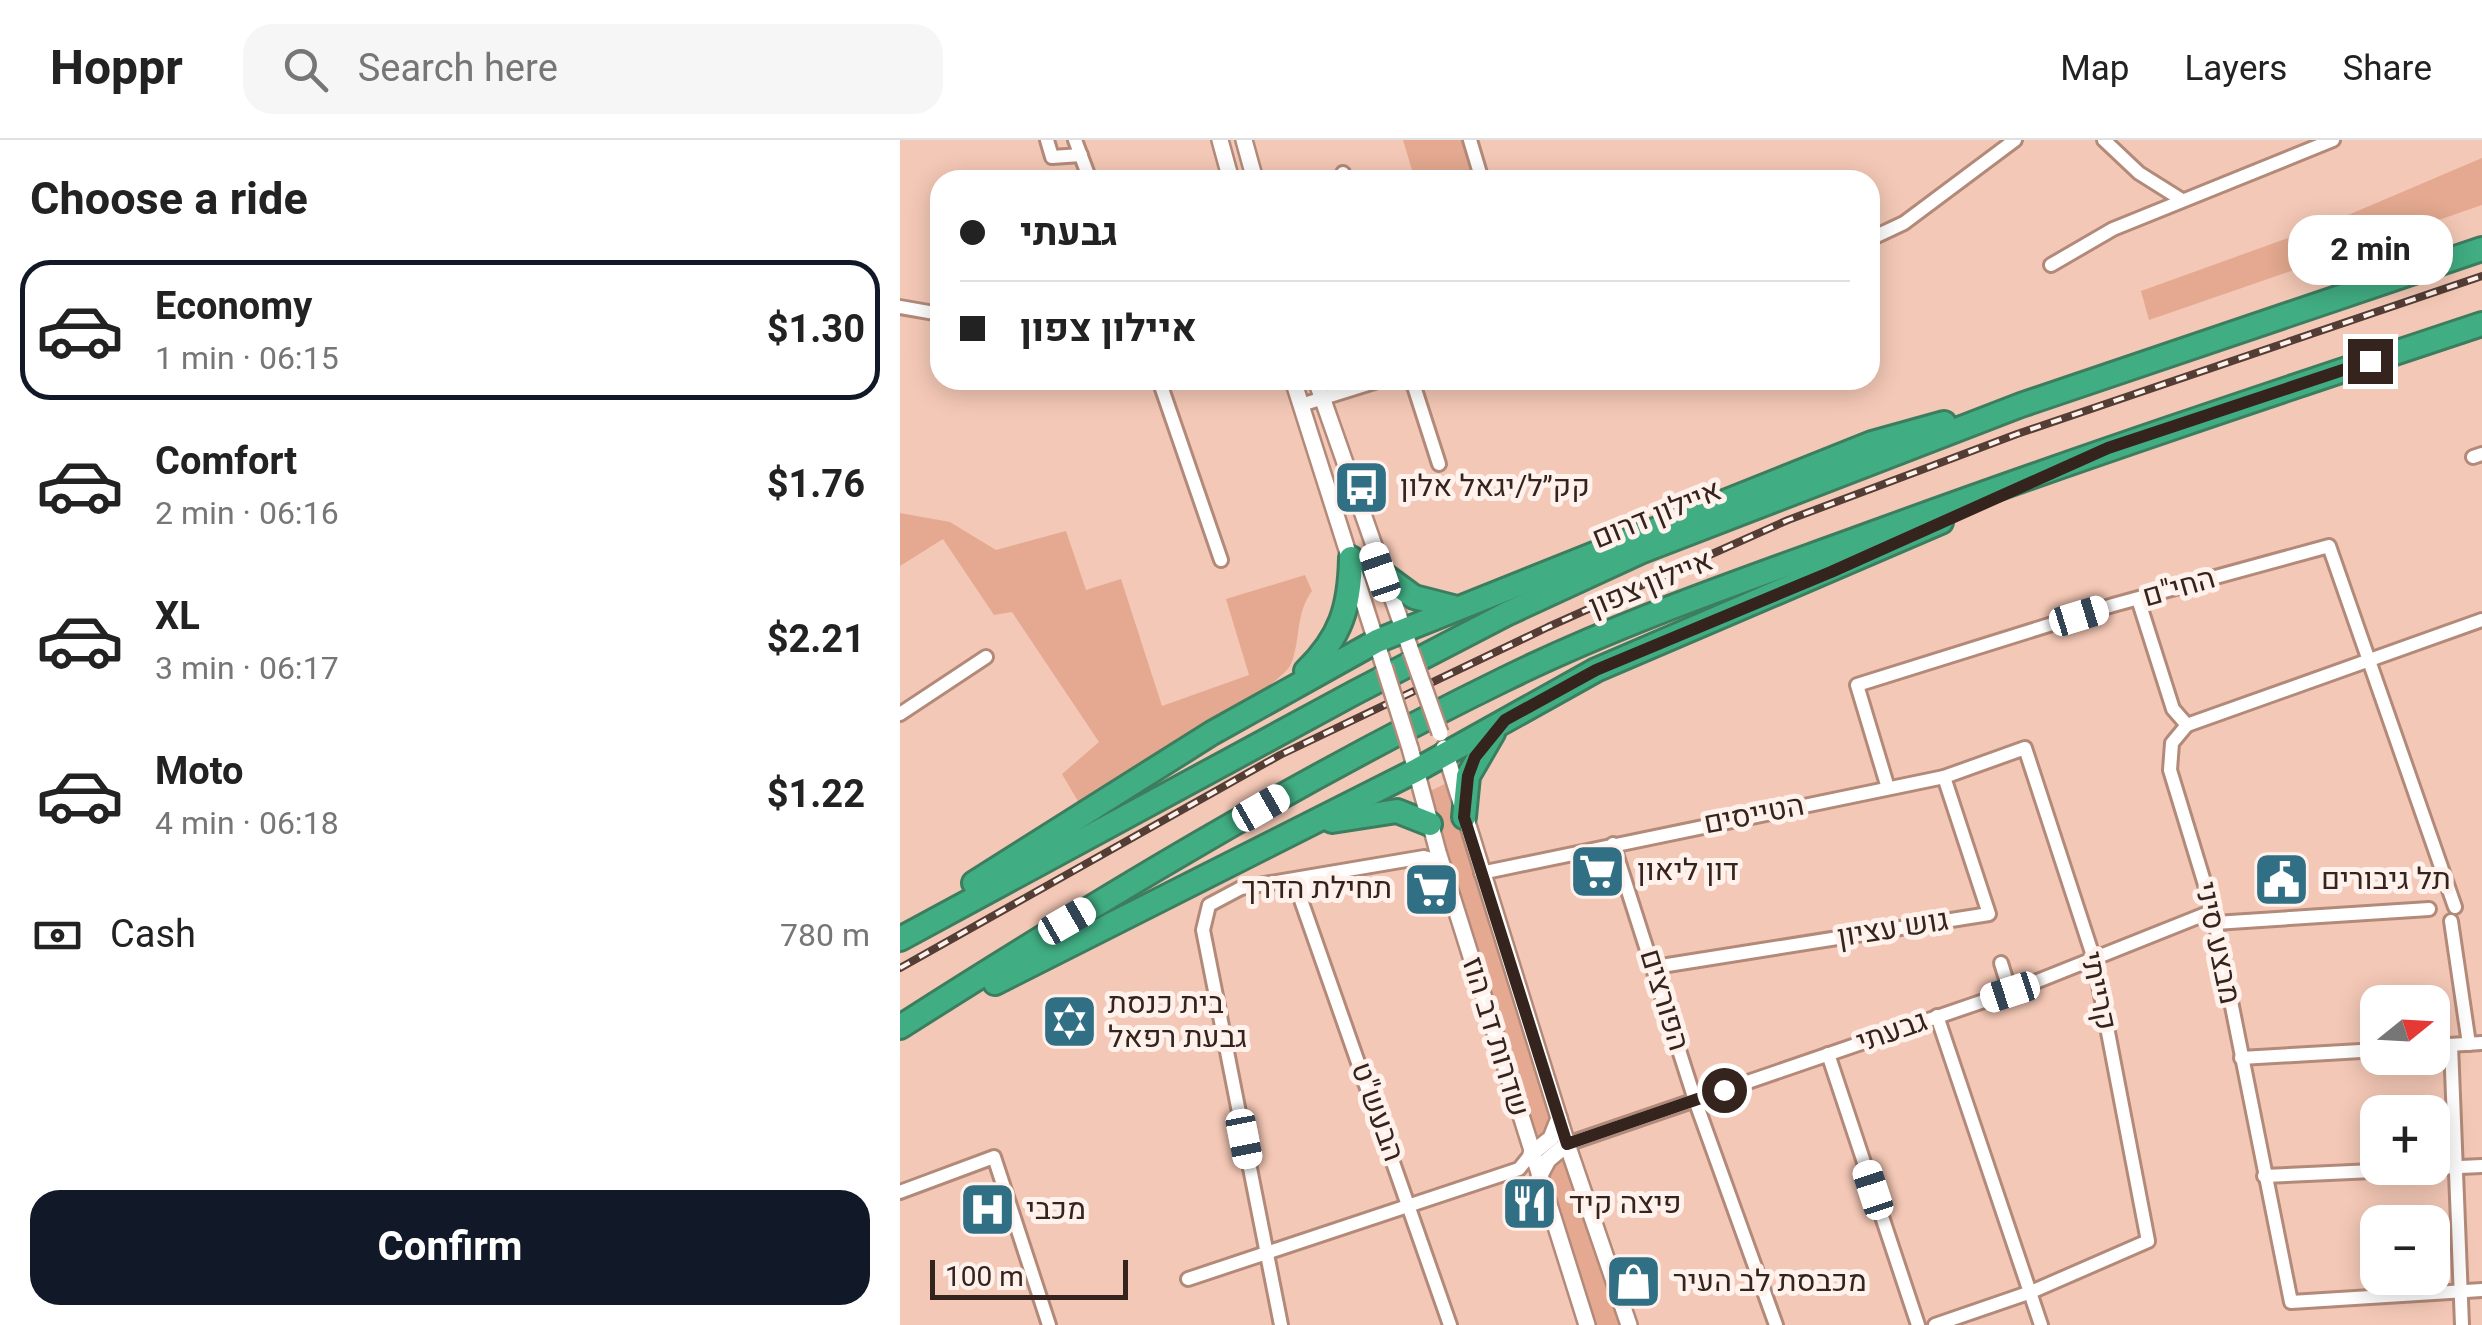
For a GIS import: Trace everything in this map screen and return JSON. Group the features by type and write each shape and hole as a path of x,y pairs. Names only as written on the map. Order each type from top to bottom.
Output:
{"highway":[{"name":"איילון דרום","path":"900,938 1506,614 1640,552 2020,405 2482,250"},
{"name":"איילון צפון","path":"900,1031 1067,921 1277,799 1505,679 1708,594 2108,448 2482,324"},
{"path":"900,929 1286,690 1377,641 1407,640 1453,607 1872,443 2020,405"},
{"path":"900,1031 1299,827 1443,744 1505,720 1596,670 1831,572 2108,448"},
{"path":"1286,690 1340,631 1350,591 1351,558"},
{"path":"1380,572 1414,597 1453,607"},
{"path":"1464,817 1468,776 1475,757 1505,720"},
{"path":"1299,827 1382,810 1416,816 1432,834"}],"street":[{"path":"1047,140 1052,157 1081,155"},
{"path":"1076,140 1086,170"},
{"path":"1220,140 1228,170"},
{"path":"1244,140 1252,170"},
{"path":"1470,140 1479,170"},
{"path":"1880,234 1904,222 2015,140"},
{"path":"2104,140 2139,173 2182,200"},
{"path":"2051,265 2113,230 2333,140"},
{"path":"900,307 930,312"},
{"path":"1162,390 1220,560"},
{"name":"שדרות דב הוז","path":"1296,390 1413,760 1432,834 1432,859 1587,1325"},
{"name":"שדרות דב הוז","path":"1319,390 1443,744 1567,1144 1629,1325"},
{"path":"1301,404 1349,390"},
{"path":"1415,390 1439,464"},
{"name":"החי\"ם","path":"1888,788 1857,685 2138,599 2329,546 2368,661"},
{"path":"2138,599 2173,709 2186,725 2482,620"},
{"path":"900,714 986,658"},
{"path":"2368,661 2453,914 2476,1044 2451,1045 2462,1325"},
{"name":"מבצע סיני","path":"2186,725 2172,743 2170,770 2214,917 2290,1302 2460,1292"},
{"name":"הטייסים","path":"1480,872 1944,776 2025,748"},
{"name":"קרייתי","path":"2025,748 2094,960 2148,1240 2030,1292"},
{"name":"גוש עציון","path":"1655,966 1989,914 1944,776"},
{"name":"הפורצים","path":"1613,844 1695,1100 1776,1325"},
{"path":"1281,1325 1203,930 1209,905 1241,888 1432,859"},
{"path":"1301,900 1313,879"},
{"name":"הבעש\"ט","path":"1286,882 1301,900 1450,1325"},
{"name":"גבעתי","path":"1567,1144 2010,992 2214,917 2429,909"},
{"path":"2001,963 2010,992"},
{"path":"1937,1016 2041,1325"},
{"path":"2241,1058 2360,1051"},
{"path":"1828,1054 1918,1325"},
{"path":"1188,1279 1519,1169 1551,1138 1559,1118"},
{"path":"1519,1169 1539,1177 1548,1160 1567,1144"},
{"path":"900,1192 994,1156 1049,1325"},
{"path":"2264,1176 2482,1166"},
{"path":"2460,1292 2482,1290"},
{"path":"1934,1325 2030,1292"}],"shaded area":[{"path":"1403,140 1462,140 1472,170 1412,170"},
{"path":"2482,158 2482,205 2149,320 2141,291 2327,224"},
{"path":"900,513 950,522 996,550 1066,531 1086,590 1121,579 1162,706 1249,675 1226,599 1305,575 1312,591 1303,609 1291,664 1280,677 1228,714 1079,803 1062,774 1099,742 1012,612 994,615 943,539 900,566"},
{"path":"1453,780 1559,1118 1531,1154 1422,795"},
{"path":"1567,1144 1629,1325 1587,1325 1539,1177"}],"railway":[{"path":"900,968 1280,755 1548,627 1788,520 2017,434 2482,276"}],"place":[{"name":"קק״ל/יגאל אלון","path":"1361,487"},
{"name":"דון ליאון","path":"1598,871"},
{"name":"תל גיבורים","path":"2282,880"},
{"name":"תחילת הדרך","path":"1431,889"},
{"name":"בית כנסת גבעת רפאל","path":"1069,1021"},
{"name":"פיצה קיד","path":"1530,1204"},
{"name":"מכבי","path":"987,1210"},
{"name":"מכבסת לב העיר","path":"1634,1282"}],"route":[{"path":"1724,1090 1567,1144 1464,817 1468,776 1475,757 1505,720 1596,670 1831,572 2108,448 2370,361"}]}
